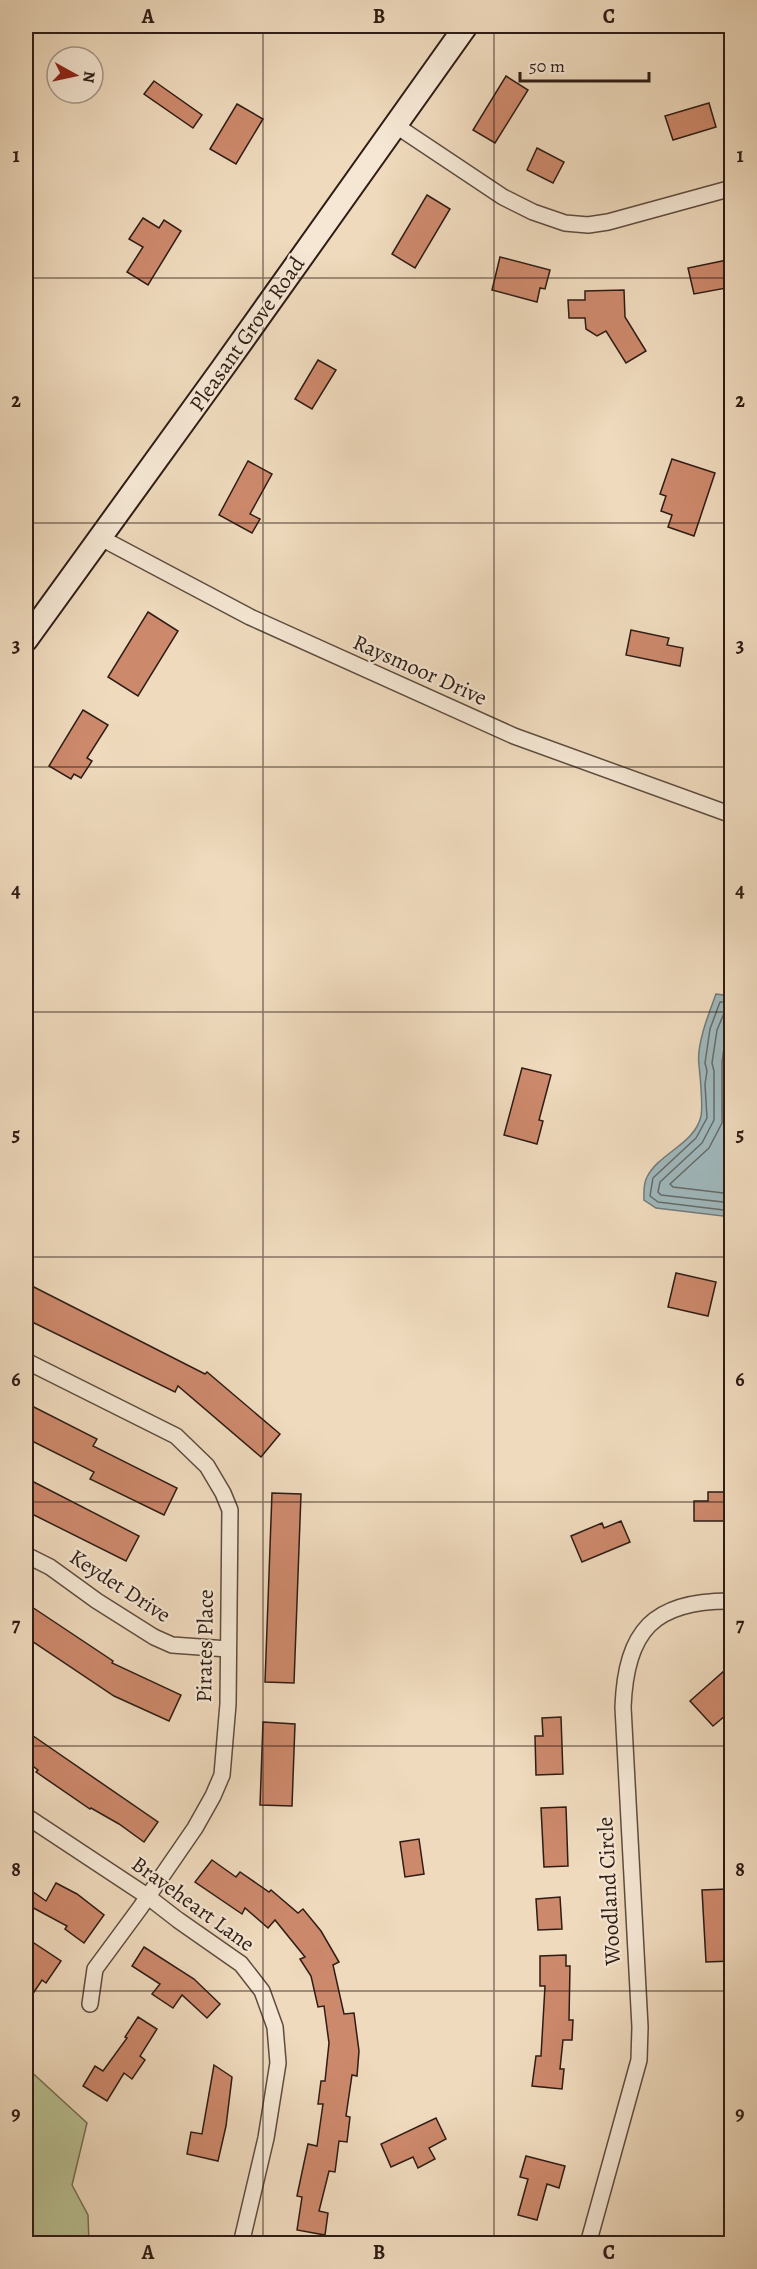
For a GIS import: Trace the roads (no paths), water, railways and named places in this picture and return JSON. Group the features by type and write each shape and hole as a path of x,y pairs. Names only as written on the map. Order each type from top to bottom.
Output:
{"street":[{"name":"Pleasant Grove Road","path":"26,640 466,26"},
{"path":"395,125 503,197 533,212 565,223 588,225 608,222 732,188"},
{"name":"Raysmoor Drive","path":"101,538 260,621 514,736 732,815"},
{"name":"Pirates Place","path":"26,1361 176,1436 207,1466 230,1510 228,1704 222,1775 195,1828 95,1969 90,2004"},
{"name":"Keydet Drive","path":"26,1555 50,1567 153,1636 172,1645 228,1649"},
{"name":"Woodland Circle","path":"588,2244 639,2060 640,2027 623,1707 628,1660 639,1638 663,1614 677,1606 698,1602 732,1601"},
{"name":"Braveheart Lane","path":"26,1816 147,1896 241,1964 262,1991 275,2027 278,2063 272,2107 241,2244"}],"water":[{"path":"716,994 731,996 731,1217 656,1208 644,1200 647,1177 660,1161 692,1134 701,1116 699,1048"}]}
